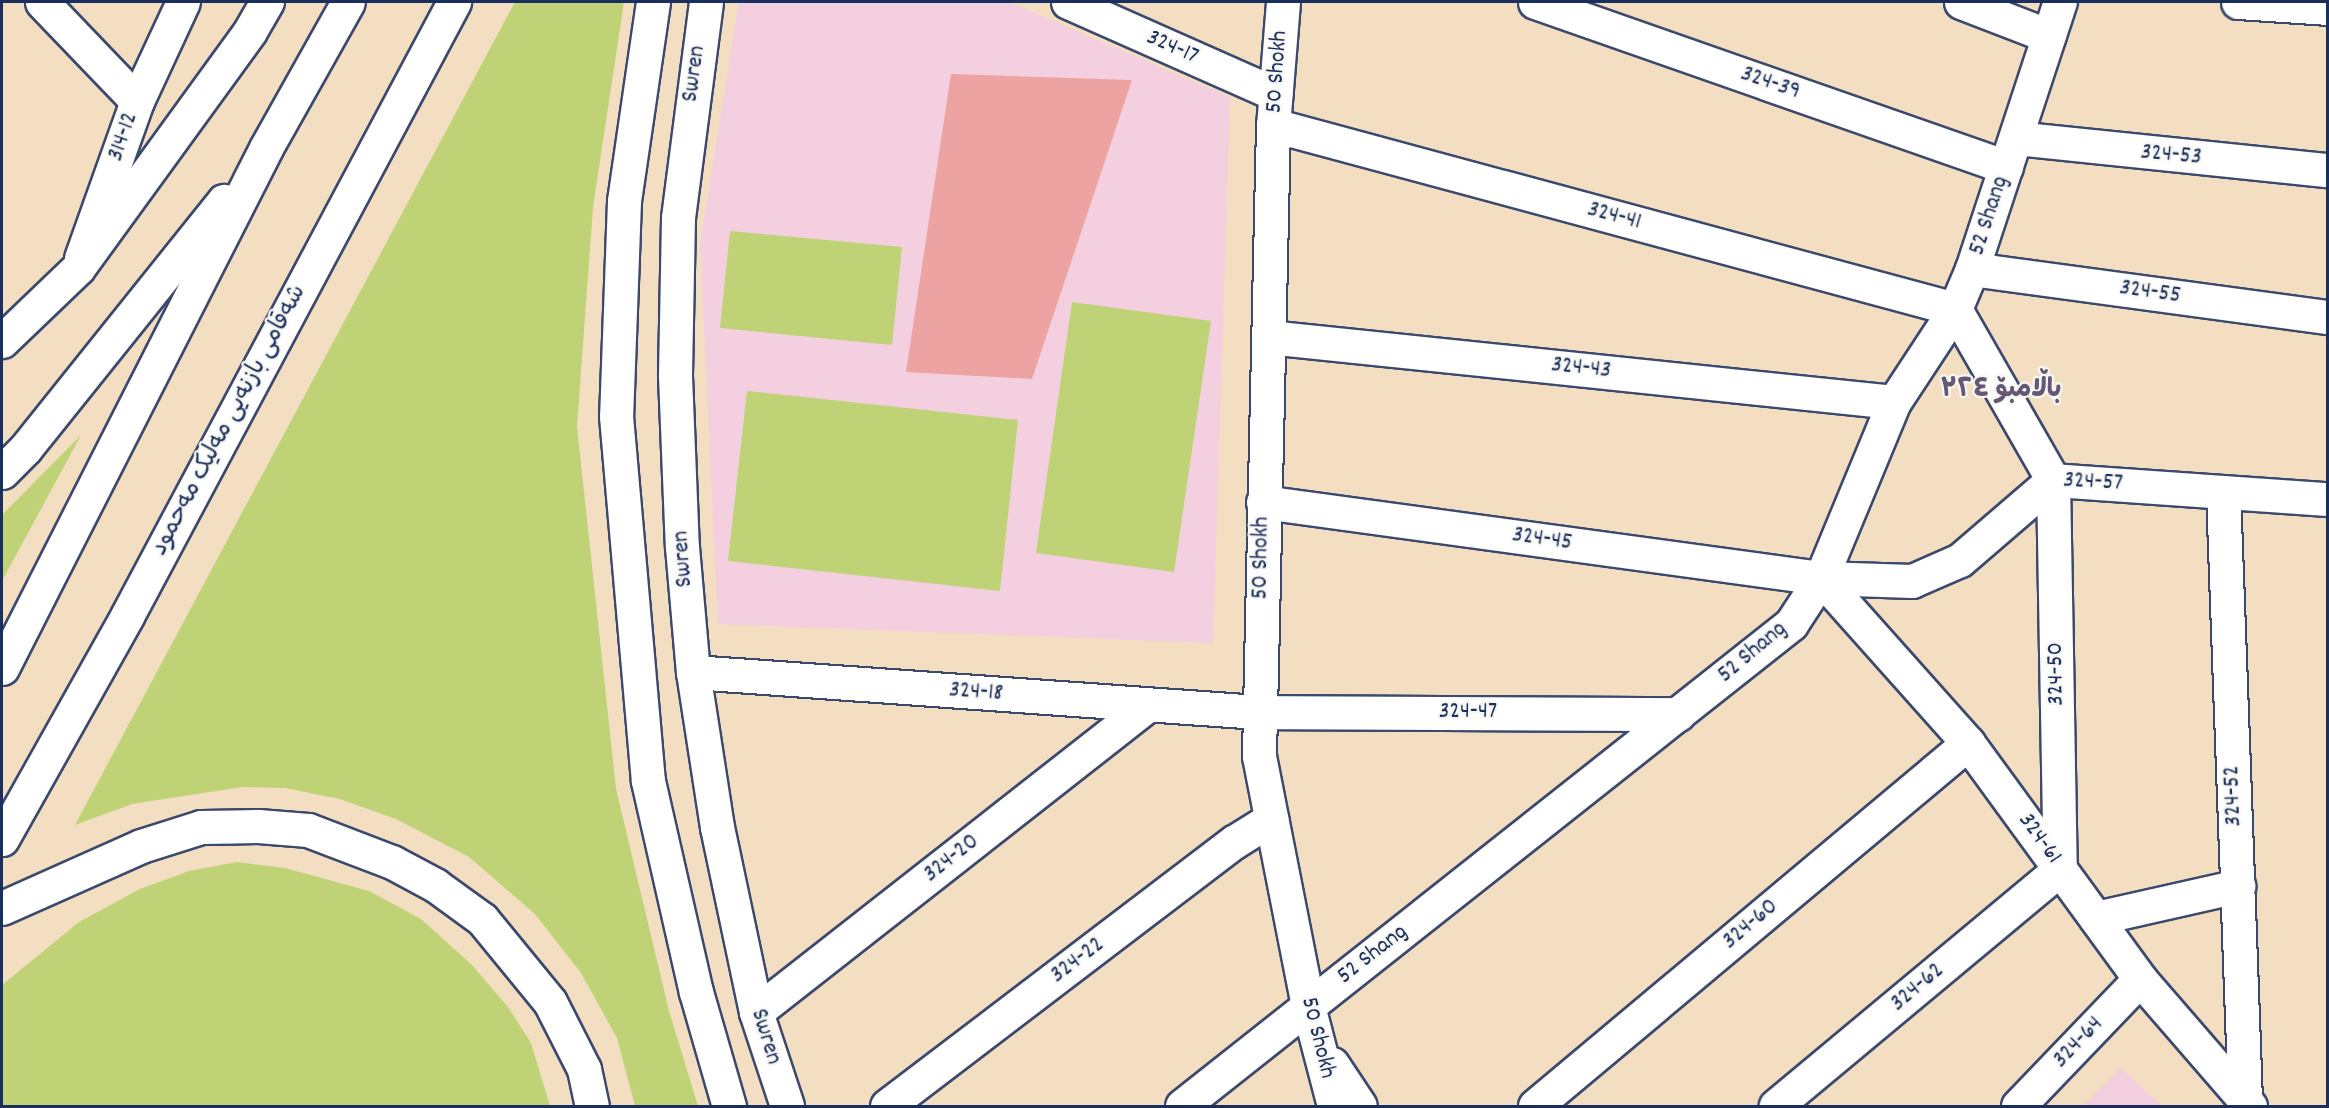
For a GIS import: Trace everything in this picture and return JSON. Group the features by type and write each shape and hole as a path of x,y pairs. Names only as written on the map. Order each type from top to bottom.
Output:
{"main road":[{"name":"314-12","path":"42,2 136,101 78,268"},
{"path":"136,101 183,2"},
{"path":"5,330 78,268 250,31 267,2"},
{"path":"2,668 266,148 348,2"},
{"name":"شەقامی بازنەیی مەلیک مەحمود","path":"2,839 127,616 454,2"},
{"path":"653,2 624,201 616,428 648,781 696,992 729,1107"},
{"name":"Swren","path":"706,2 678,218 675,376 682,547 693,672 717,827 756,1012 787,1107"},
{"name":"324-17","path":"1068,2 1275,109"},
{"name":"50 Shokh","path":"1283,2 1275,109 1258,756 1308,1006 1334,1107"},
{"name":"324-39","path":"1535,2 2011,153"},
{"path":"1961,2 2049,36"},
{"name":"52 Shang","path":"1182,1107 1791,624 1821,578 1894,402 1954,309 1972,269 2060,2"},
{"path":"2238,2 2328,8"},
{"name":"324-41","path":"1275,109 1954,309"},
{"path":"2,472 25,449 266,148"},
{"name":"324-53","path":"2011,153 2328,170"},
{"name":"324-55","path":"1972,269 2328,317"},
{"path":"1954,309 2053,480"},
{"name":"324-43","path":"1268,337 1894,402"},
{"name":"324-57","path":"1821,578 1912,581 1960,560 2053,480 2328,499"},
{"name":"324-50","path":"2053,480 2061,869"},
{"name":"324-52","path":"2223,492 2247,1104"},
{"name":"324-45","path":"1263,502 1821,578"},
{"name":"324-61","path":"1821,578 1968,743 2140,979 2247,1104"},
{"name":"324-18","path":"693,672 1258,712"},
{"name":"324-20","path":"756,1012 1148,705"},
{"name":"324-47","path":"1258,712 1678,714"},
{"name":"324-60","path":"1535,1107 1968,743"},
{"name":"324-22","path":"887,1107 1234,842 1271,819"},
{"path":"2,908 141,846 201,827 258,826 318,833 392,862 435,885 482,919 550,1002 584,1069 592,1107"},
{"name":"324-62","path":"1776,1107 2061,869"},
{"path":"2096,918 2238,886"},
{"name":"324-64","path":"2018,1107 2140,979"},
{"path":"1319,1045 1360,1107"}],"shaded area":[{"path":"739,2 1009,2 1230,97 1213,643 718,624 700,244"},
{"path":"2121,1068 2162,1106 2083,1106"}],"green space":[{"path":"515,2 624,2 593,207 577,427 616,789 669,1011 698,1106 635,1106 617,1038 581,973 535,914 469,857 396,819 340,799 285,788 242,787 132,804 75,825"},
{"path":"730,231 902,247 892,345 720,328"},
{"path":"1072,302 1211,321 1174,572 1036,553"},
{"path":"747,391 1018,420 1000,591 728,561"},
{"path":"81,435 2,581 2,515"},
{"path":"237,862 285,868 369,891 421,919 472,965 508,1007 531,1043 550,1106 2,1106 2,985 79,922 140,889 189,871"}],"building":[{"path":"951,74 1132,80 1032,379 906,372"}],"district":[{"name":"باڵامبۆ ٣٢٤","path":"2001,391"}]}
